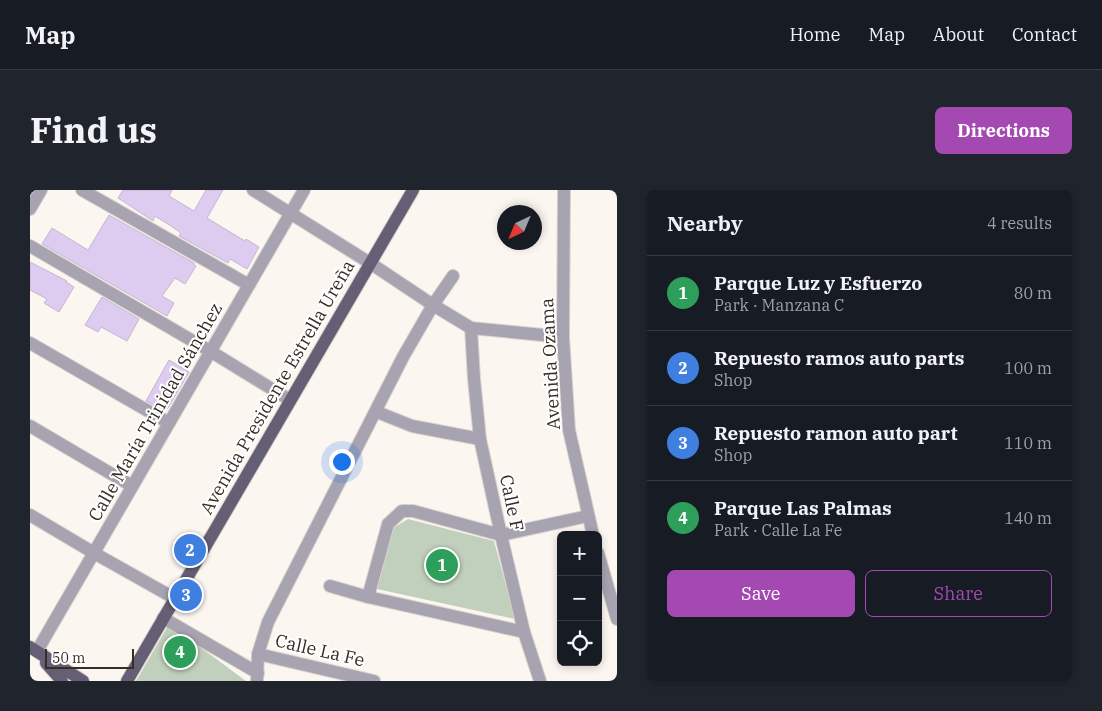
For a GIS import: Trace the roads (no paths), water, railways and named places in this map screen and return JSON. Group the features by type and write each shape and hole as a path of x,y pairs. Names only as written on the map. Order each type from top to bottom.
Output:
{"main road":[{"name":"Avenida Presidente Estrella Ureña","path":"127,681 412,190"},
{"path":"33,649 62,681"},
{"path":"33,649 83,681"}],"street":[{"path":"30,209 41,190"},
{"path":"82,190 249,285"},
{"path":"253,190 370,262 433,305 471,328 563,337"},
{"name":"Calle María Trinidad Sánchez","path":"33,649 94,553 304,190"},
{"name":"Avenida Ozama","path":"564,190 563,337 569,430 592,531"},
{"path":"30,246 290,400"},
{"path":"258,677 258,654 268,622 377,412 403,357 433,305 453,276"},
{"name":"Calle F","path":"471,328 480,439 524,632 540,681"},
{"path":"30,343 169,423"},
{"path":"377,412 412,426 480,439"},
{"path":"30,426 132,486"},
{"path":"368,597 388,524 402,511 413,511 501,535 588,516"},
{"path":"30,515 174,598"},
{"path":"602,567 617,619"},
{"path":"330,586 368,597 524,632"},
{"path":"163,618 258,677"},
{"name":"Calle La Fe","path":"258,654 374,681"}],"place":[{"name":"Repuesto ramos auto parts","path":"190,550"},
{"name":"Parque Luz y Esfuerzo","path":"442,565"},
{"name":"Repuesto ramon auto part","path":"186,595"},
{"name":"Parque Las Palmas","path":"180,652"}]}
